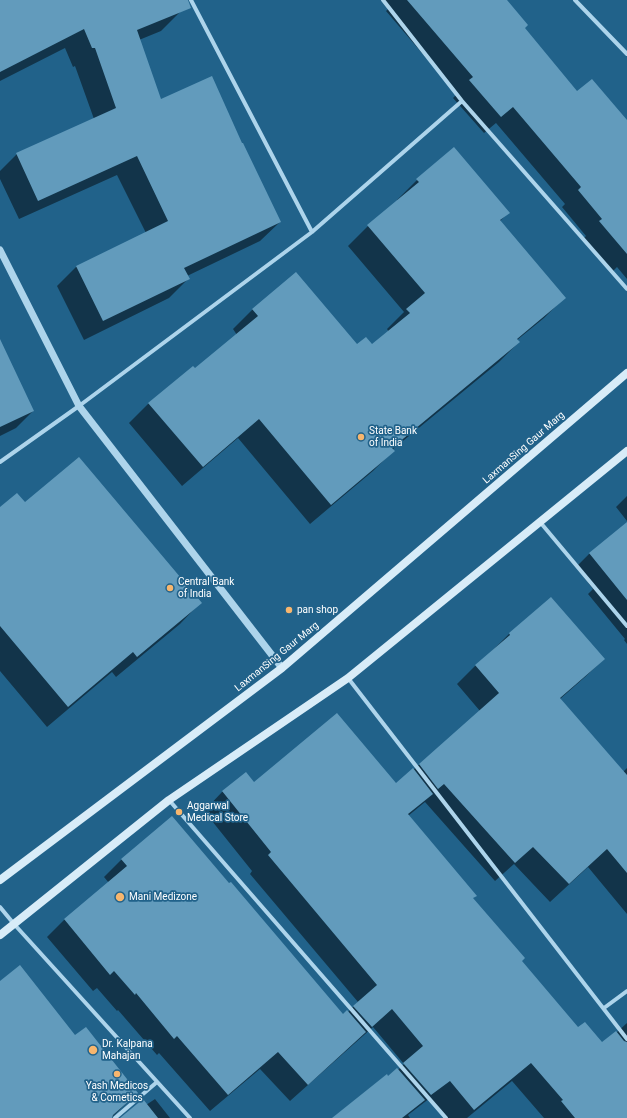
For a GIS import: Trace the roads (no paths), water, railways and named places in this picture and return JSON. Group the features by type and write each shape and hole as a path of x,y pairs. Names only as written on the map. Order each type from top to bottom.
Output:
{"main road":[{"name":"LaxmanSing Gaur Marg","path":"0,880 282,668 627,373"},
{"path":"0,934 169,800 348,678 627,451"}],"street":[{"path":"191,0 312,232"},
{"path":"383,0 462,101 627,289"},
{"path":"575,0 627,54"},
{"path":"0,462 79,406 312,232 462,101"},
{"path":"0,250 79,406 282,668"},
{"path":"540,522 627,626"},
{"path":"348,678 627,1039"},
{"path":"169,800 446,1118"},
{"path":"0,907 190,1118"},
{"path":"604,1008 627,991"},
{"path":"116,1118 157,1082"}],"place":[{"name":"State Bank of India","path":"361,437"},
{"name":"Central Bank of India","path":"170,588"},
{"name":"pan shop","path":"289,610"},
{"name":"Aggarwal Medical Store","path":"179,812"},
{"name":"Mani Medizone","path":"120,897"},
{"name":"Dr. Kalpana Mahajan","path":"93,1050"},
{"name":"Yash Medicos & Cometics","path":"117,1074"}]}
